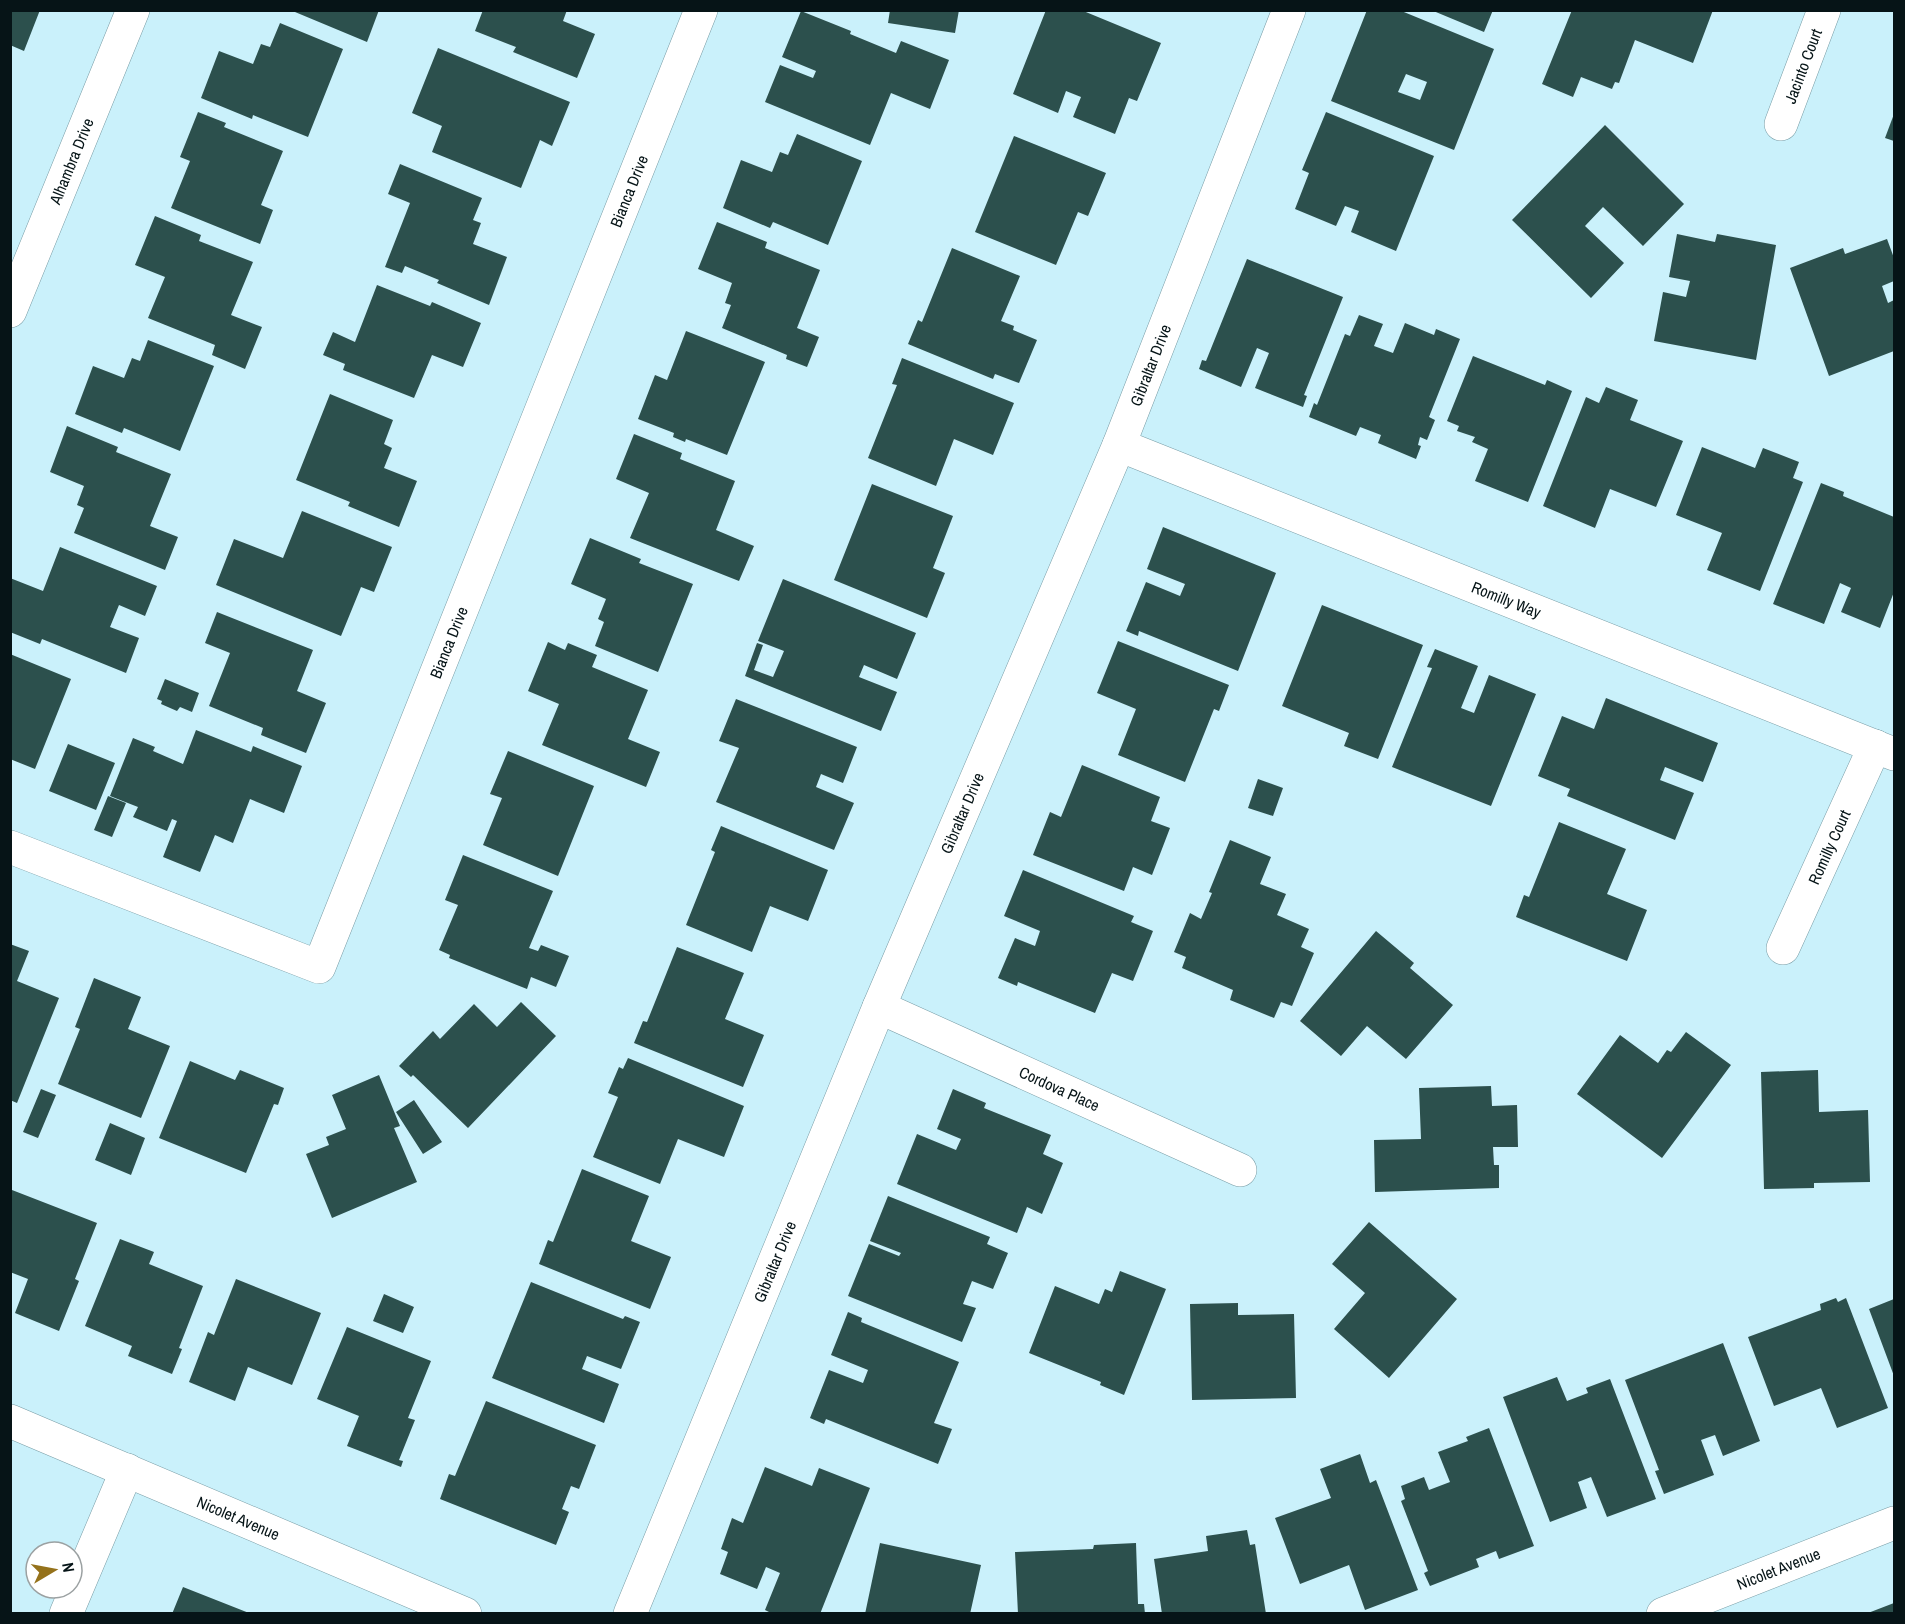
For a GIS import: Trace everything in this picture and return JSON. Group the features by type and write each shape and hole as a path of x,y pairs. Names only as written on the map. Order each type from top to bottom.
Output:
{"street":[{"name":"Alhambra Drive","path":"10,310 133,10"},
{"name":"Bianca Drive","path":"10,847 319,967 701,10"},
{"name":"Gibraltar Drive","path":"630,1614 879,1007 1119,445 1289,10"},
{"name":"Jacinto Court","path":"1781,124 1824,10"},
{"name":"Romilly Way","path":"1119,445 1885,750"},
{"name":"Romilly Court","path":"1783,948 1885,750"},
{"name":"Cordova Place","path":"879,1007 1240,1170"},
{"name":"Nicolet Avenue","path":"10,1421 465,1614"},
{"path":"66,1614 127,1470"},
{"name":"Nicolet Avenue","path":"1663,1614 1894,1523"}],"building":[{"path":"10,10 40,10 24,51 10,45"},
{"path":"296,10 379,10 367,42 295,12"},
{"path":"483,10 567,10 563,21 595,34 577,78 513,52 516,47 475,31"},
{"path":"890,10 959,10 955,33 888,23"},
{"path":"1046,10 1081,10 1161,43 1137,101 1129,98 1115,134 1073,117 1081,97 1066,91 1058,113 1013,94"},
{"path":"1367,10 1399,10 1494,49 1454,150 1331,101","holes":["1406,74 1427,82 1420,100 1398,92"]},
{"path":"1431,10 1493,10 1484,32"},
{"path":"1572,10 1713,10 1693,63 1635,40 1619,83 1615,82 1612,89 1581,77 1573,97 1542,84"},
{"path":"801,11 851,31 850,34 896,53 901,41 949,60 930,109 891,93 870,145 765,102 780,65 813,78 816,71 782,57"},
{"path":"280,23 343,49 308,137 253,115 252,119 201,98 219,51 253,64 261,44 270,47"},
{"path":"438,48 570,102 552,146 540,140 521,188 432,152 442,126 412,113"},
{"path":"198,112 226,123 224,127 283,151 261,205 273,210 260,244 171,208 190,161 180,157"},
{"path":"1326,112 1434,156 1396,251 1351,232 1359,211 1345,206 1336,226 1295,209 1309,173 1302,170"},
{"path":"1894,114 1894,141 1885,138"},
{"path":"1605,125 1684,204 1643,246 1603,207 1585,226 1624,263 1591,298 1512,220"},
{"path":"797,134 862,161 828,245 773,222 770,228 723,208 741,160 772,172 780,152 788,155"},
{"path":"1014,136 1106,173 1088,216 1078,212 1056,265 975,232"},
{"path":"400,164 482,198 473,220 481,223 473,244 507,257 489,305 437,283 439,280 405,266 402,273 385,267 410,203 388,194"},
{"path":"155,216 201,235 199,241 253,262 231,315 262,327 245,369 212,355 215,345 148,318 165,277 135,265"},
{"path":"717,222 767,242 765,248 820,270 797,328 819,337 807,367 786,359 787,355 722,328 731,305 725,303 732,283 698,269"},
{"path":"1677,234 1715,242 1717,234 1776,245 1756,360 1654,341 1663,292 1686,297 1690,281 1669,277"},
{"path":"1887,239 1894,258 1894,281 1882,286 1888,303 1894,300 1894,351 1829,376 1790,268 1843,248 1845,254"},
{"path":"952,248 1020,276 1001,321 1014,326 1013,330 1037,340 1019,383 995,374 993,379 908,344 918,320 922,322"},
{"path":"1247,259 1343,297 1304,395 1307,396 1303,407 1255,388 1269,353 1257,348 1241,387 1199,369 1202,360 1206,361"},
{"path":"377,285 430,306 432,302 481,323 463,367 432,355 414,398 343,370 345,364 323,355 333,332 355,342"},
{"path":"1359,315 1383,324 1374,346 1393,353 1405,323 1434,335 1436,329 1460,339 1429,417 1435,420 1427,440 1420,437 1418,445 1421,446 1416,459 1378,443 1381,435 1360,427 1356,436 1309,417 1314,403 1317,405 1345,334 1350,336"},
{"path":"686,331 765,362 727,455 686,439 685,442 673,437 674,433 638,419 655,375 667,380"},
{"path":"148,340 214,366 180,451 124,428 122,433 75,414 93,366 124,378 132,358 140,361"},
{"path":"1473,356 1545,385 1547,380 1572,391 1528,502 1475,481 1488,449 1472,442 1475,437 1457,431 1459,426 1447,421"},
{"path":"902,358 1014,403 993,455 954,439 936,486 868,458 897,385 892,384"},
{"path":"1606,387 1638,400 1630,420 1683,441 1656,507 1610,489 1595,528 1543,506 1586,397 1599,403"},
{"path":"330,394 393,420 384,444 392,448 384,468 417,481 399,527 348,506 350,502 296,480"},
{"path":"67,426 118,447 116,452 171,474 150,526 178,537 165,570 74,533 84,508 77,505 84,486 50,472"},
{"path":"634,434 682,453 680,459 735,481 716,530 754,546 739,581 630,538 649,493 616,479"},
{"path":"1702,447 1755,468 1763,448 1799,462 1793,478 1803,482 1760,591 1707,570 1722,533 1676,515"},
{"path":"1821,483 1844,492 1843,496 1894,517 1894,592 1880,628 1841,612 1851,588 1840,583 1824,624 1773,604"},
{"path":"872,484 953,516 933,568 945,573 927,618 834,580"},
{"path":"302,511 392,547 374,592 361,587 341,636 216,585 234,539 283,558"},
{"path":"1163,527 1276,573 1238,671 1139,631 1138,636 1126,631 1146,582 1180,596 1185,584 1147,569"},
{"path":"590,538 641,559 639,563 693,584 658,672 595,646 604,622 598,619 606,599 571,584"},
{"path":"60,547 157,586 145,616 119,605 110,627 139,638 126,673 42,639 40,644 10,632 10,578 43,591"},
{"path":"783,579 916,633 897,679 864,665 859,677 897,692 881,731 745,676 757,643 763,645 754,670 773,677 784,651 758,641"},
{"path":"1322,605 1423,645 1378,759 1344,746 1349,733 1282,706"},
{"path":"217,612 313,650 297,691 326,703 306,753 261,735 263,728 209,706 230,653 205,643"},
{"path":"1118,641 1229,685 1219,711 1214,709 1185,782 1118,755 1136,709 1097,693"},
{"path":"548,642 565,650 568,643 597,655 592,667 648,690 628,739 660,752 646,787 542,745 559,704 528,691"},
{"path":"1435,649 1478,666 1461,708 1474,713 1489,675 1536,694 1491,806 1392,767 1432,668 1427,667"},
{"path":"10,654 71,679 35,769 10,759"},
{"path":"165,679 199,693 192,712 180,707 177,711 161,704 162,701 157,699"},
{"path":"1606,698 1718,743 1703,782 1665,767 1660,780 1694,793 1675,840 1567,796 1570,789 1538,776 1562,716 1594,729"},
{"path":"736,699 857,747 843,783 821,774 816,787 854,803 834,850 716,802 739,748 719,741"},
{"path":"196,730 251,752 253,746 302,766 284,813 250,799 233,843 215,835 200,872 163,857 177,821 172,819 167,831 133,817 138,807 110,796 133,738 155,747 153,751 183,764"},
{"path":"68,744 115,763 96,810 49,791"},
{"path":"508,751 594,786 558,876 483,845 502,798 490,794"},
{"path":"1082,765 1160,797 1151,821 1170,828 1152,875 1133,867 1124,891 1033,855 1050,812 1061,817"},
{"path":"1258,779 1283,788 1273,816 1248,808"},
{"path":"108,796 126,803 112,837 94,830"},
{"path":"1559,822 1626,849 1607,894 1647,910 1627,961 1516,917 1524,895 1529,897"},
{"path":"721,826 828,870 808,921 770,906 752,952 686,925 715,852 711,850"},
{"path":"1230,840 1271,857 1260,884 1286,894 1277,915 1309,929 1301,947 1314,953 1292,1006 1281,1002 1274,1018 1230,1000 1233,990 1182,968 1186,957 1174,952 1190,913 1201,919"},
{"path":"463,855 553,891 529,948 538,951 541,945 569,956 556,987 531,977 527,989 449,958 450,955 439,950 458,905 445,900"},
{"path":"1023,870 1134,916 1131,922 1153,931 1133,981 1112,973 1095,1013 1018,982 1017,986 998,978 1015,938 1035,946 1040,931 1004,916"},
{"path":"1376,931 1414,963 1410,968 1453,1005 1406,1059 1367,1026 1341,1056 1300,1021"},
{"path":"10,944 29,951 17,981 59,998 17,1103 10,1100"},
{"path":"677,947 744,973 725,1019 764,1035 743,1087 634,1043 643,1021 647,1022"},
{"path":"94,978 141,997 128,1029 170,1046 141,1118 58,1084 80,1029 75,1027"},
{"path":"521,1002 556,1036 468,1128 413,1075 411,1077 399,1066 433,1031 440,1039 474,1004 497,1027"},
{"path":"1686,1032 1731,1065 1662,1158 1577,1094 1620,1035 1658,1063 1667,1050 1671,1052"},
{"path":"628,1058 744,1106 724,1157 678,1139 660,1184 593,1157 618,1097 608,1093 619,1067 623,1069"},
{"path":"190,1061 235,1080 240,1070 284,1088 278,1105 274,1104 246,1173 159,1138"},
{"path":"1818,1070 1819,1112 1868,1110 1870,1182 1814,1183 1814,1188 1764,1189 1761,1072"},
{"path":"379,1075 400,1126 394,1128 417,1182 332,1218 306,1154 329,1145 326,1137 346,1129 332,1095"},
{"path":"1491,1086 1492,1106 1517,1105 1518,1147 1493,1147 1494,1165 1499,1165 1499,1188 1375,1192 1374,1140 1421,1139 1419,1088"},
{"path":"41,1089 56,1095 38,1138 23,1132"},
{"path":"953,1089 986,1103 984,1108 1051,1135 1043,1154 1063,1163 1042,1214 1027,1207 1017,1233 897,1184 917,1134 956,1150 961,1139 937,1129"},
{"path":"414,1100 442,1142 423,1154 396,1112"},
{"path":"110,1123 145,1138 131,1175 95,1160"},
{"path":"582,1169 649,1196 631,1241 671,1257 650,1309 539,1264 548,1240 553,1242"},
{"path":"12,1190 97,1223 75,1279 79,1281 59,1331 15,1313 28,1279 10,1272"},
{"path":"888,1196 990,1237 987,1244 1008,1253 993,1289 972,1281 963,1304 976,1308 962,1342 848,1296 869,1244 899,1256 901,1253 870,1241"},
{"path":"1369,1222 1457,1299 1389,1378 1334,1329 1365,1293 1332,1264"},
{"path":"120,1239 154,1252 149,1264 203,1286 179,1348 182,1349 172,1374 128,1356 132,1346 85,1326"},
{"path":"1120,1271 1166,1289 1124,1395 1100,1385 1101,1382 1029,1353 1055,1286 1099,1304 1105,1289 1112,1292"},
{"path":"236,1279 321,1313 292,1385 248,1367 235,1401 189,1382 208,1332 214,1335"},
{"path":"531,1282 623,1319 625,1316 640,1322 621,1369 587,1356 582,1369 619,1384 604,1423 492,1378"},
{"path":"384,1294 414,1307 403,1333 373,1321"},
{"path":"1836,1298 1838,1302 1846,1298 1888,1408 1837,1428 1821,1388 1774,1406 1748,1337 1821,1310 1820,1304"},
{"path":"1894,1299 1894,1376 1869,1309"},
{"path":"1238,1303 1238,1315 1294,1314 1296,1398 1192,1400 1190,1304"},
{"path":"848,1312 862,1318 861,1322 959,1362 934,1423 952,1429 938,1464 826,1419 824,1424 810,1418 829,1370 863,1383 868,1370 831,1355"},
{"path":"347,1327 431,1361 408,1418 415,1420 399,1460 403,1461 401,1467 347,1446 359,1416 317,1399"},
{"path":"1723,1343 1760,1441 1723,1456 1715,1435 1701,1440 1714,1475 1664,1494 1655,1471 1659,1470 1625,1380"},
{"path":"1557,1377 1567,1401 1588,1393 1586,1388 1610,1379 1656,1499 1607,1517 1591,1477 1578,1482 1587,1508 1550,1522 1503,1397"},
{"path":"486,1401 596,1445 579,1489 571,1486 562,1509 569,1512 556,1545 440,1499 449,1474 455,1476"},
{"path":"1489,1428 1534,1546 1499,1559 1496,1551 1476,1559 1479,1567 1430,1586 1424,1573 1428,1571 1401,1501 1405,1499 1401,1486 1424,1477 1429,1490 1450,1482 1438,1452 1468,1441 1466,1437"},
{"path":"1360,1454 1370,1483 1376,1480 1418,1590 1365,1610 1349,1565 1300,1584 1275,1518 1331,1498 1320,1469"},
{"path":"765,1467 812,1486 819,1468 870,1488 820,1614 773,1614 765,1610 780,1573 766,1567 757,1589 720,1574 728,1552 721,1549 732,1518 743,1523"},
{"path":"1247,1530 1250,1545 1255,1544 1266,1614 1162,1614 1154,1559 1208,1551 1206,1536"},
{"path":"880,1543 981,1565 970,1614 865,1614"},
{"path":"1136,1543 1138,1604 1144,1604 1145,1614 1018,1614 1015,1552 1093,1549 1094,1545"},
{"path":"183,1587 249,1613 172,1614"},
{"path":"1894,1603 1894,1614 1868,1614 1868,1613"}]}
